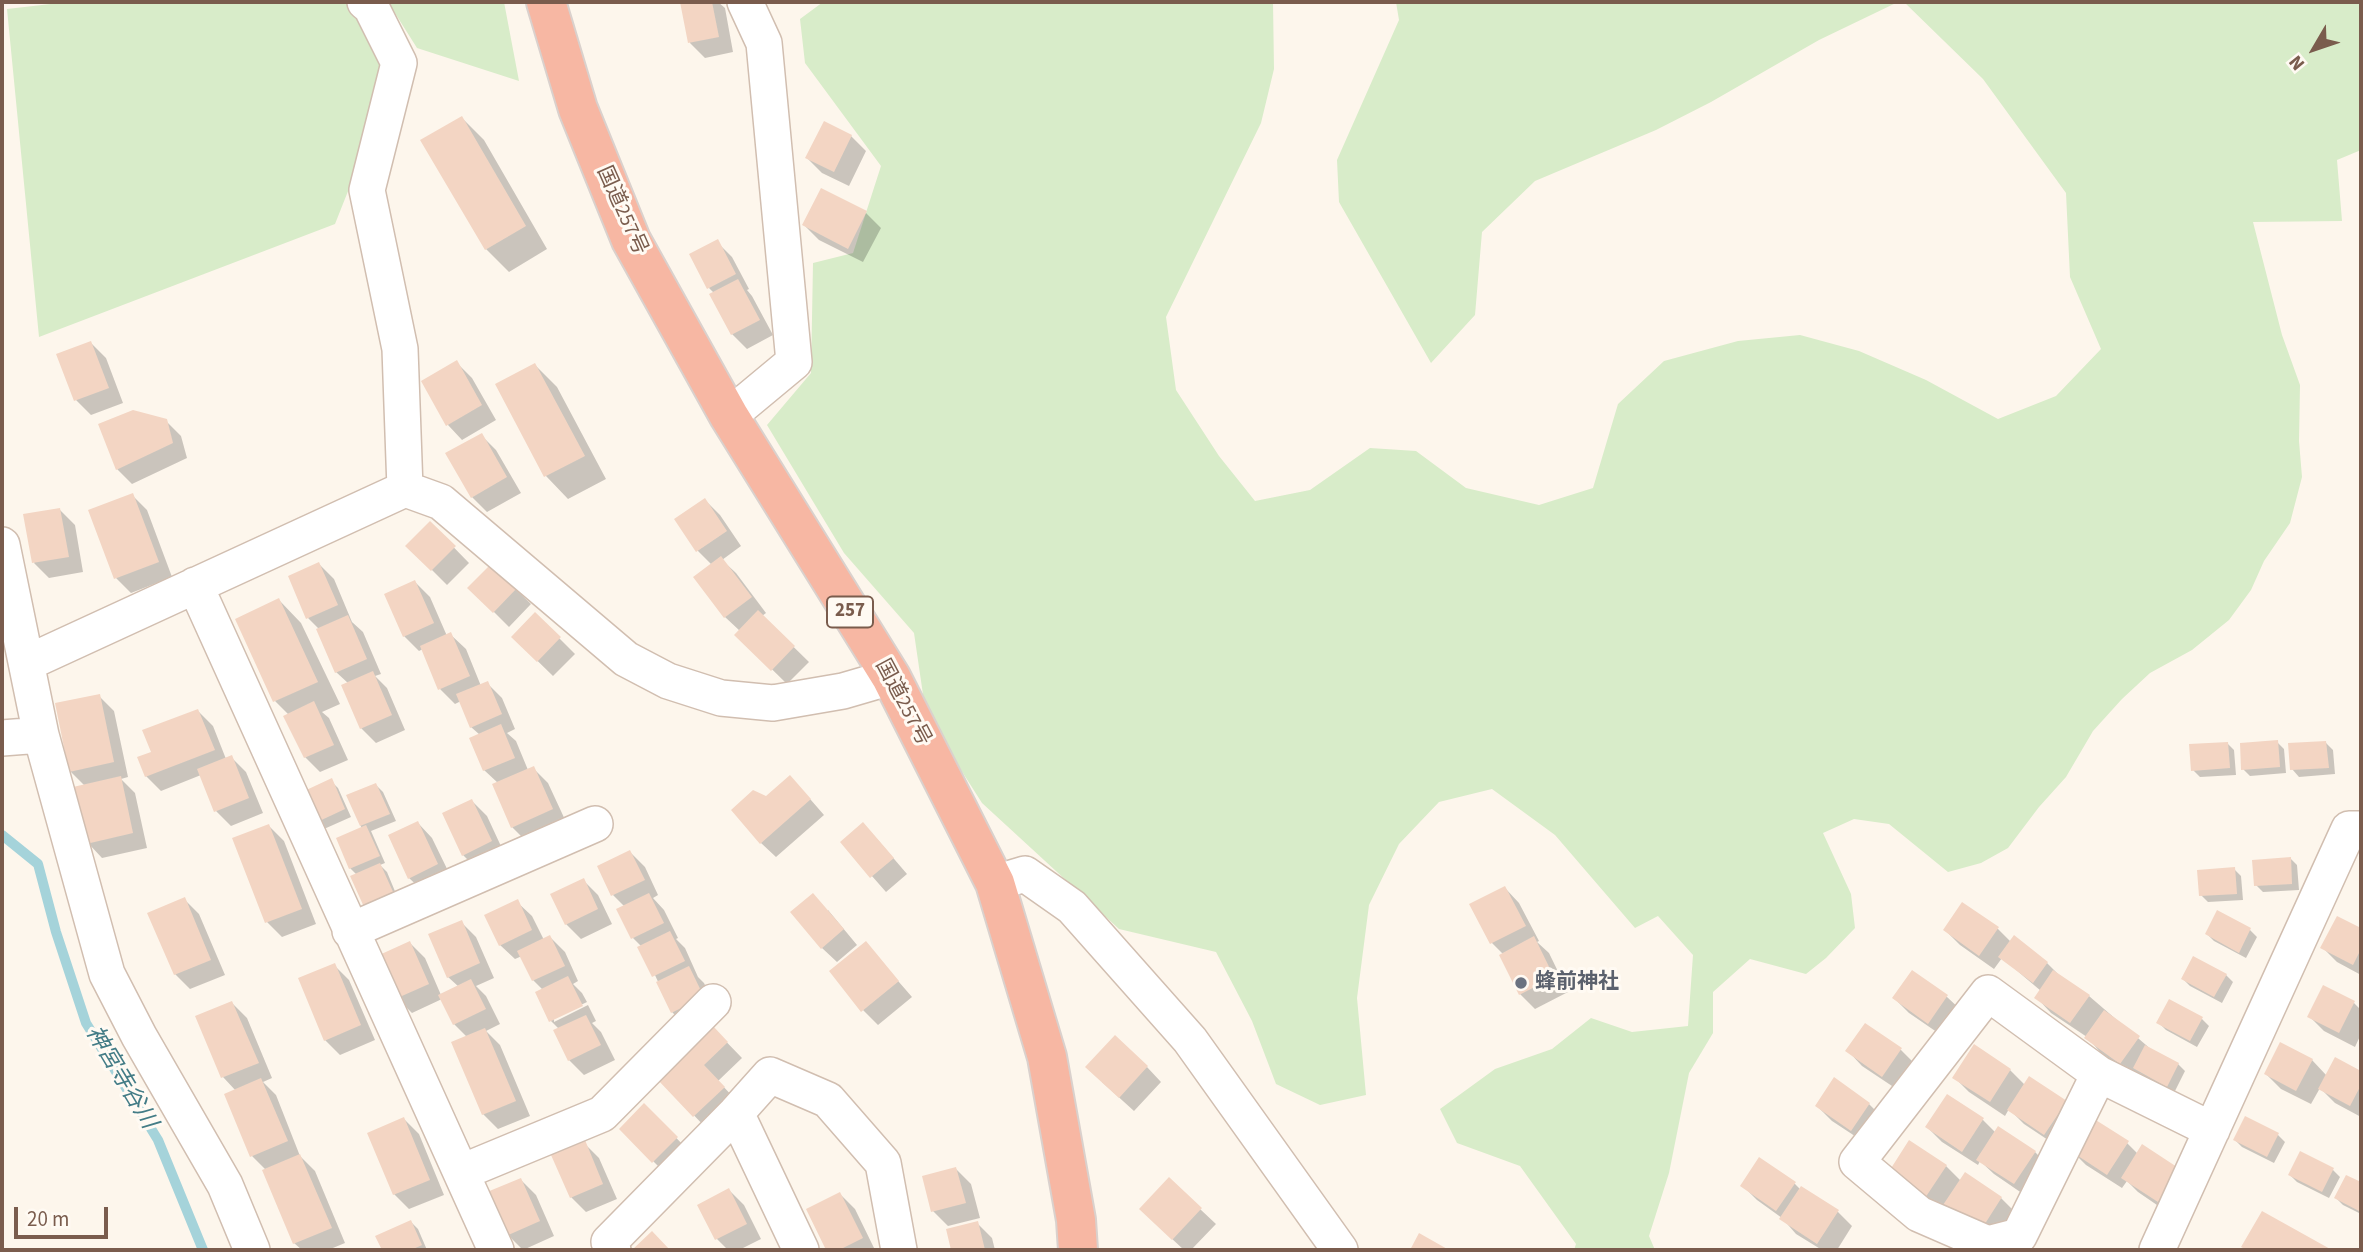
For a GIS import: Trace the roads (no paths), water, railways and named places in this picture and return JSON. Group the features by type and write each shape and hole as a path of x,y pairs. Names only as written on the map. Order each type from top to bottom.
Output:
{"highway":[{"name":"国道257号","path":"546,2 578,109 631,240 729,416 891,677 995,883 1047,1057 1076,1220 1078,1250"}],"street":[{"path":"365,2 371,7 399,63 368,190 400,349 405,489"},
{"path":"729,416 794,362 764,43 745,2"},
{"path":"27,663 405,489 441,502 626,659 668,681 721,698 773,702 843,691 891,677"},
{"path":"2,545 41,735 107,974 139,1036 225,1185 252,1250"},
{"path":"195,585 496,1250"},
{"path":"2,738 41,735"},
{"path":"350,931 594,824"},
{"path":"2157,1250 2349,829 2361,829"},
{"path":"995,883 1025,874 1072,907 1190,1041 1332,1246"},
{"path":"2099,1074 2019,1236 1988,1244 1919,1214 1857,1162 1988,993 2099,1074 2212,1130"},
{"path":"462,1172 602,1114 713,1002"},
{"path":"613,1250 609,1242 770,1075 828,1100 883,1163 899,1250"},
{"path":"736,1113 801,1250"}],"waterway":[{"name":"神宮寺谷川","path":"2,835 38,864 56,932 86,1023 158,1140 203,1250"}],"place":[{"name":"蜂前神社","path":"1521,983"}]}
